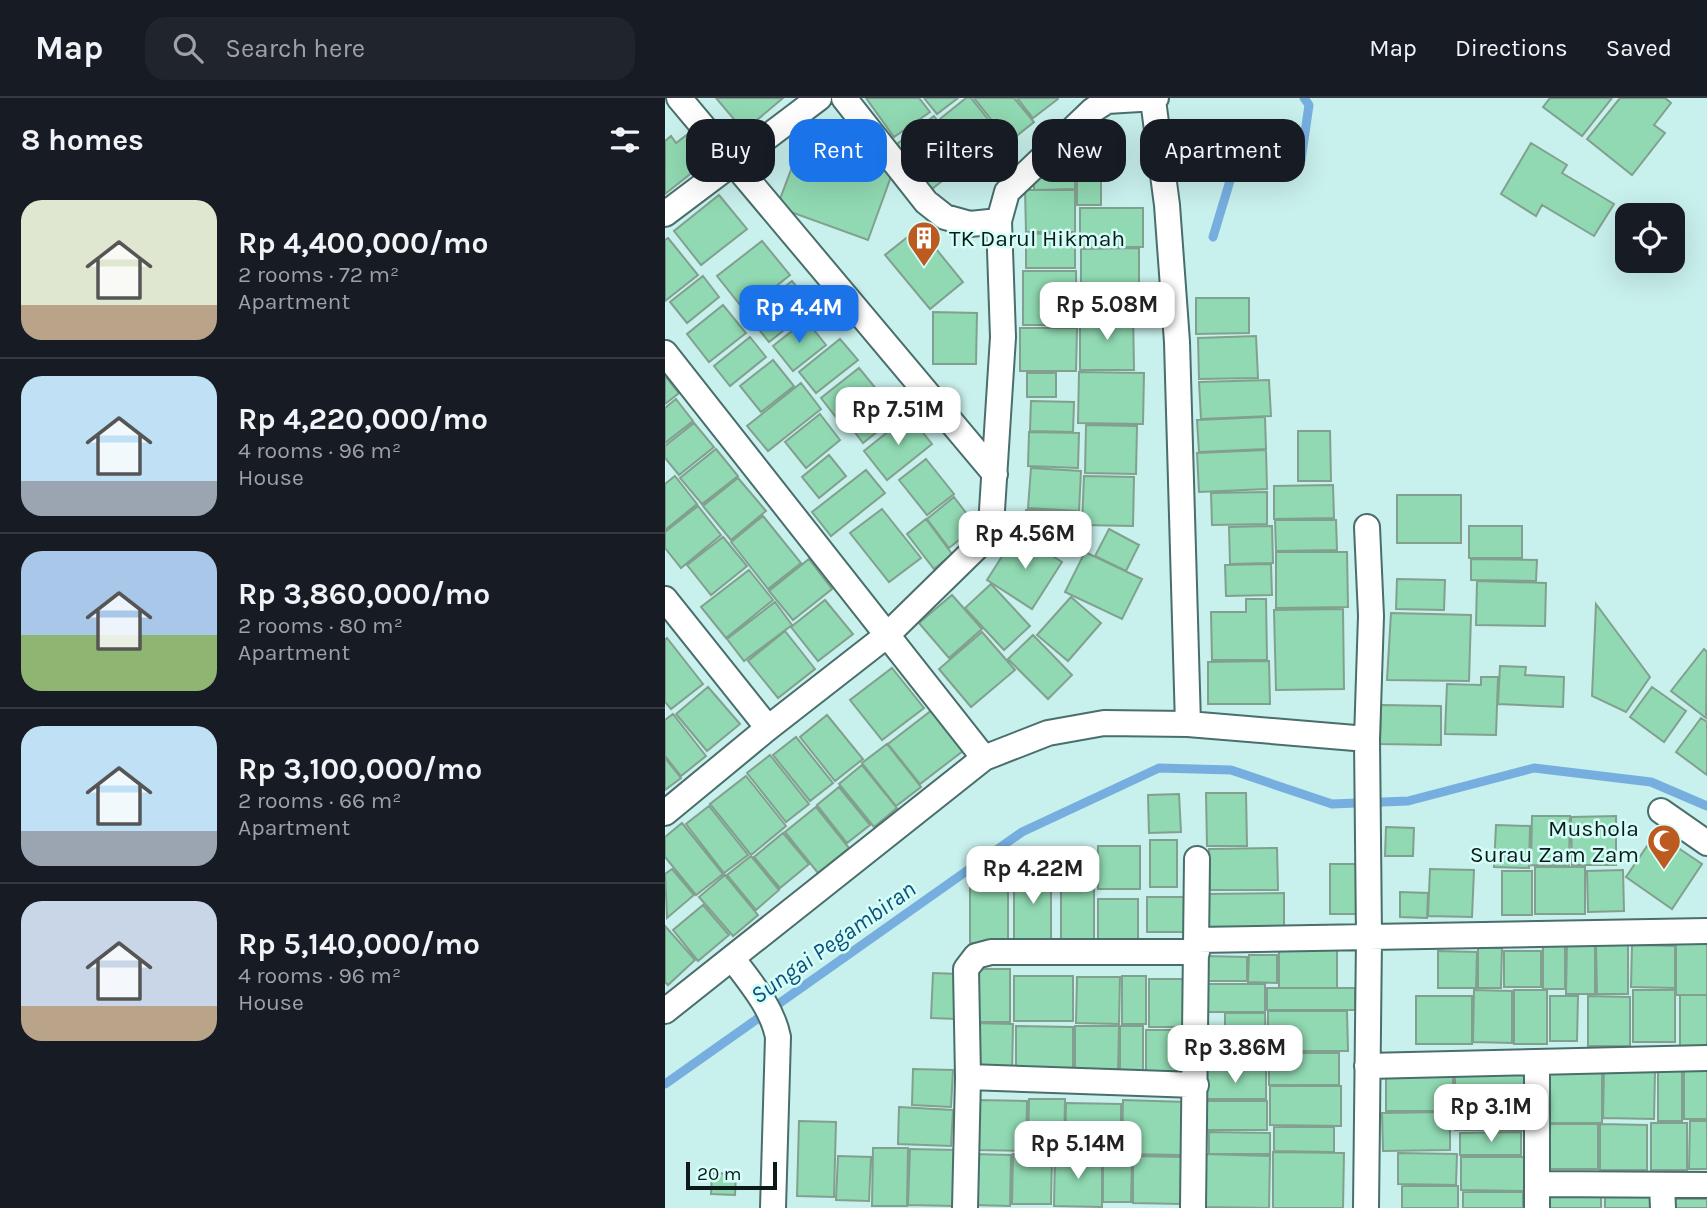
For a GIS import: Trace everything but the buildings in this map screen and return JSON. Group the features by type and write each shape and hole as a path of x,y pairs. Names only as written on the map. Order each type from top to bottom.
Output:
{"street":[{"path":"679,98 696,119"},
{"path":"775,130 819,98"},
{"path":"844,98 926,202 945,217 970,224 999,221"},
{"path":"665,813 886,636 978,547 991,526 1003,337 999,221 1007,192 1093,110 1107,101 1155,99 1167,205 1177,342 1188,724"},
{"path":"665,214 706,182"},
{"path":"749,182 995,474"},
{"path":"665,353 983,758"},
{"path":"1366,1208 1369,938 1367,745 1371,616 1367,527"},
{"path":"668,609 768,728"},
{"path":"665,1011 983,758 1048,733 1104,723 1188,724 1367,745"},
{"path":"1661,811 1707,843"},
{"path":"1193,1208 1197,859"},
{"path":"965,1208 968,1077 966,969 977,956 991,952 1369,938 1707,931"},
{"path":"732,958 753,985 774,1020 778,1058 773,1208"},
{"path":"1367,1066 1707,1058"},
{"path":"1537,1062 1537,1196 1663,1197 1707,1185"},
{"path":"968,1077 1196,1085"}],"waterway":[{"path":"1213,237 1239,151 1268,147 1284,169 1301,160 1309,105 1304,98"},
{"name":"Sungai Pegambiran","path":"665,1084 1022,832 1159,768 1231,770 1332,804 1408,801 1534,768 1651,782 1707,806"}],"place":[{"name":"TK Darul Hikmah","path":"924,268"},
{"name":"Mushola Surau Zam Zam","path":"1664,871"}]}
